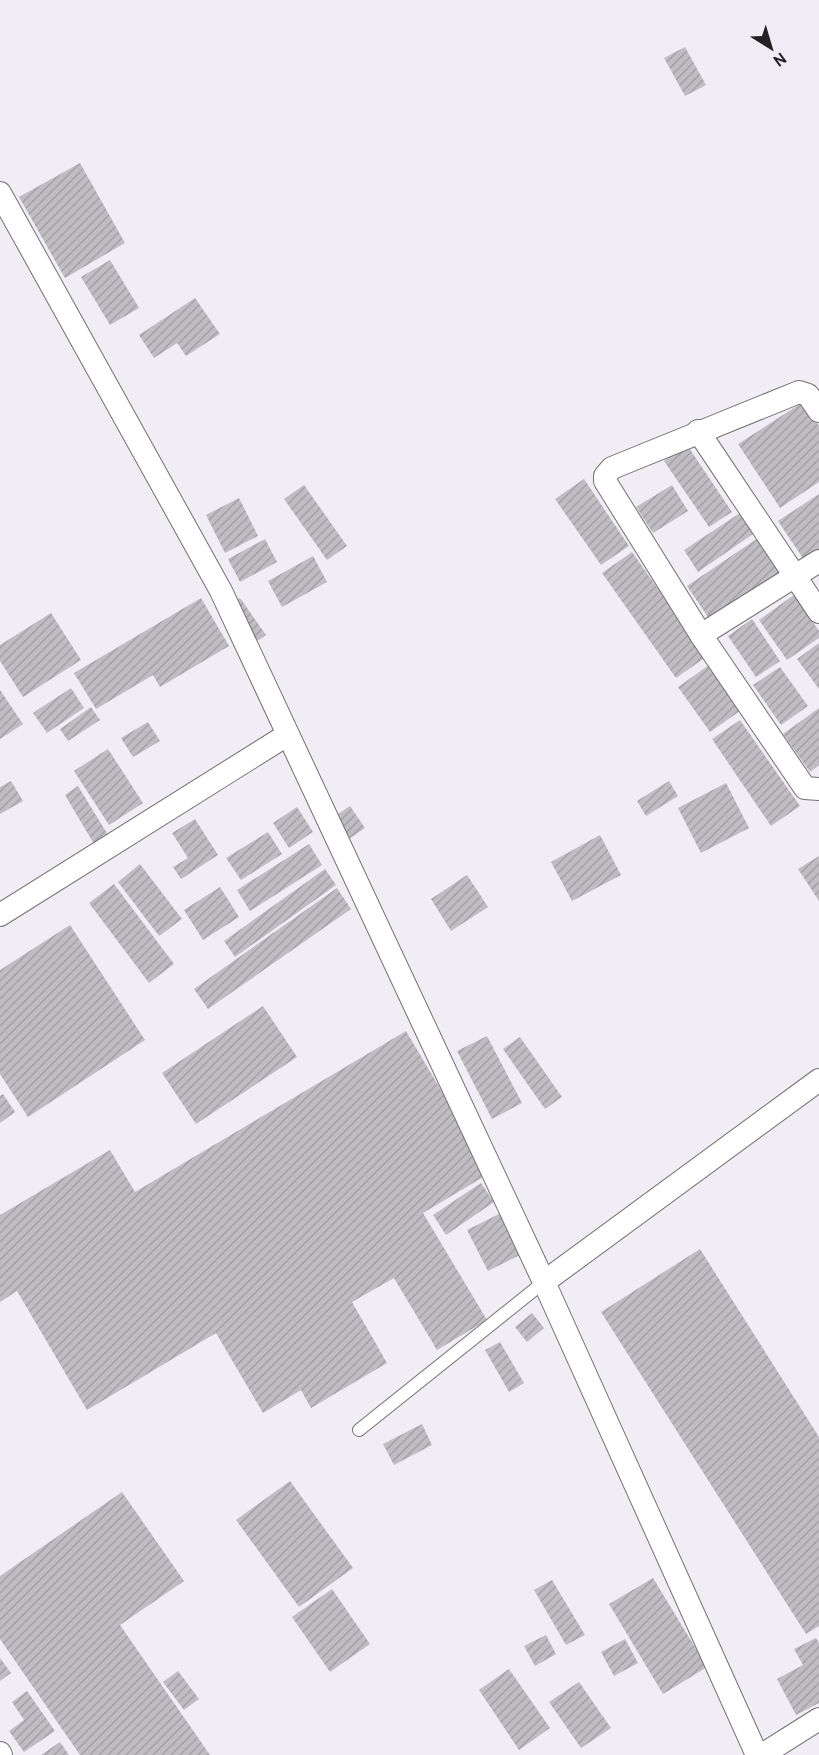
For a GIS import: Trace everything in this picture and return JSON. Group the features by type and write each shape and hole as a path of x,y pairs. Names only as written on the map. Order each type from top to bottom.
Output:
{"street":[{"path":"0,193 221,591 544,1282 757,1755"},
{"path":"819,411 808,394 799,392 698,431 612,468 605,476 605,482 701,635 806,788 819,789"},
{"path":"698,431 819,612"},
{"path":"701,635 819,561"},
{"path":"0,915 287,735"},
{"path":"544,1282 819,1080"},
{"path":"762,1755 819,1719"}],"lane":[{"path":"359,1430 544,1282"}],"building":[{"path":"685,47 706,85 685,96 664,58"},
{"path":"80,163 125,243 65,278 19,197"},
{"path":"110,260 139,308 110,325 81,277"},
{"path":"195,298 220,334 186,356 177,343 154,358 139,335"},
{"path":"803,402 819,426 819,482 780,508 738,444"},
{"path":"687,445 732,512 709,527 664,461"},
{"path":"584,479 629,546 601,565 555,499"},
{"path":"304,485 347,546 327,560 284,499"},
{"path":"672,485 688,511 653,533 636,507"},
{"path":"819,494 819,555 806,563 778,521"},
{"path":"239,498 258,536 225,553 206,515"},
{"path":"740,513 753,534 698,572 684,550"},
{"path":"758,538 781,572 710,620 687,586"},
{"path":"265,539 277,562 240,582 228,559"},
{"path":"632,552 706,657 676,678 602,573"},
{"path":"313,556 327,582 282,607 268,581"},
{"path":"794,595 819,631 819,638 787,660 759,620"},
{"path":"201,598 229,646 160,687 153,675 96,709 74,673"},
{"path":"240,598 266,635 257,641 231,604"},
{"path":"51,613 81,660 23,697 0,661 0,645"},
{"path":"752,619 780,661 756,677 728,636"},
{"path":"819,643 819,689 797,659"},
{"path":"709,665 740,711 710,732 678,687"},
{"path":"780,667 808,706 781,725 753,685"},
{"path":"71,688 84,708 47,733 33,713"},
{"path":"0,690 23,724 0,739"},
{"path":"91,707 100,720 68,741 60,729"},
{"path":"819,708 819,765 810,772 783,734"},
{"path":"740,720 800,806 771,826 712,739"},
{"path":"148,722 160,741 133,757 121,738"},
{"path":"108,749 143,803 109,825 74,771"},
{"path":"11,781 23,801 0,814 0,787"},
{"path":"669,781 678,796 646,816 637,801"},
{"path":"726,783 749,828 701,853 678,808"},
{"path":"78,786 108,835 94,844 65,795"},
{"path":"350,806 365,828 346,841 331,819"},
{"path":"297,807 313,832 289,848 273,823"},
{"path":"195,819 218,855 181,879 173,867 188,858 172,833"},
{"path":"268,832 282,854 241,880 226,858"},
{"path":"600,835 621,875 572,901 551,862"},
{"path":"309,844 322,865 250,911 237,890"},
{"path":"819,856 819,901 798,869"},
{"path":"140,864 182,919 159,936 118,882"},
{"path":"325,869 336,885 235,957 224,941"},
{"path":"467,875 488,907 451,931 431,899"},
{"path":"114,884 174,964 149,983 89,903"},
{"path":"220,887 239,917 203,940 184,910"},
{"path":"337,888 351,909 208,1009 194,989"},
{"path":"70,925 145,1040 28,1117 0,1074 0,970"},
{"path":"263,1006 297,1057 196,1124 162,1073"},
{"path":"406,1031 490,1173 423,1213 487,1320 437,1350 394,1278 352,1302 387,1363 311,1408 301,1390 263,1413 216,1333 87,1410 17,1291 0,1302 0,1215 110,1150 135,1192"},
{"path":"487,1036 522,1103 492,1119 457,1051"},
{"path":"520,1037 562,1097 545,1109 503,1049"},
{"path":"3,1094 15,1112 0,1123 0,1096"},
{"path":"481,1183 494,1202 446,1235 433,1215"},
{"path":"501,1213 522,1254 488,1271 467,1230"},
{"path":"700,1249 819,1437 819,1626 806,1634 601,1312"},
{"path":"532,1313 544,1328 527,1342 515,1327"},
{"path":"500,1342 524,1383 509,1392 485,1350"},
{"path":"422,1424 432,1445 394,1465 383,1444"},
{"path":"290,1481 353,1568 299,1607 236,1520"},
{"path":"122,1492 184,1581 120,1625 210,1755 80,1755 0,1639 0,1576"},
{"path":"653,1578 707,1667 663,1694 609,1604"},
{"path":"552,1580 585,1635 566,1645 534,1590"},
{"path":"332,1589 370,1644 330,1672 292,1617"},
{"path":"546,1635 556,1654 535,1666 524,1646"},
{"path":"816,1638 819,1643 819,1703 796,1715 777,1679 803,1665 794,1649"},
{"path":"625,1639 638,1663 614,1676 601,1652"},
{"path":"0,1658 11,1673 0,1681"},
{"path":"509,1669 550,1728 519,1750 479,1690"},
{"path":"178,1671 199,1699 184,1710 163,1682"},
{"path":"579,1682 611,1728 581,1748 549,1702"},
{"path":"27,1691 55,1731 24,1752 9,1731 24,1720 12,1702"},
{"path":"60,1742 69,1755 41,1755"}]}
